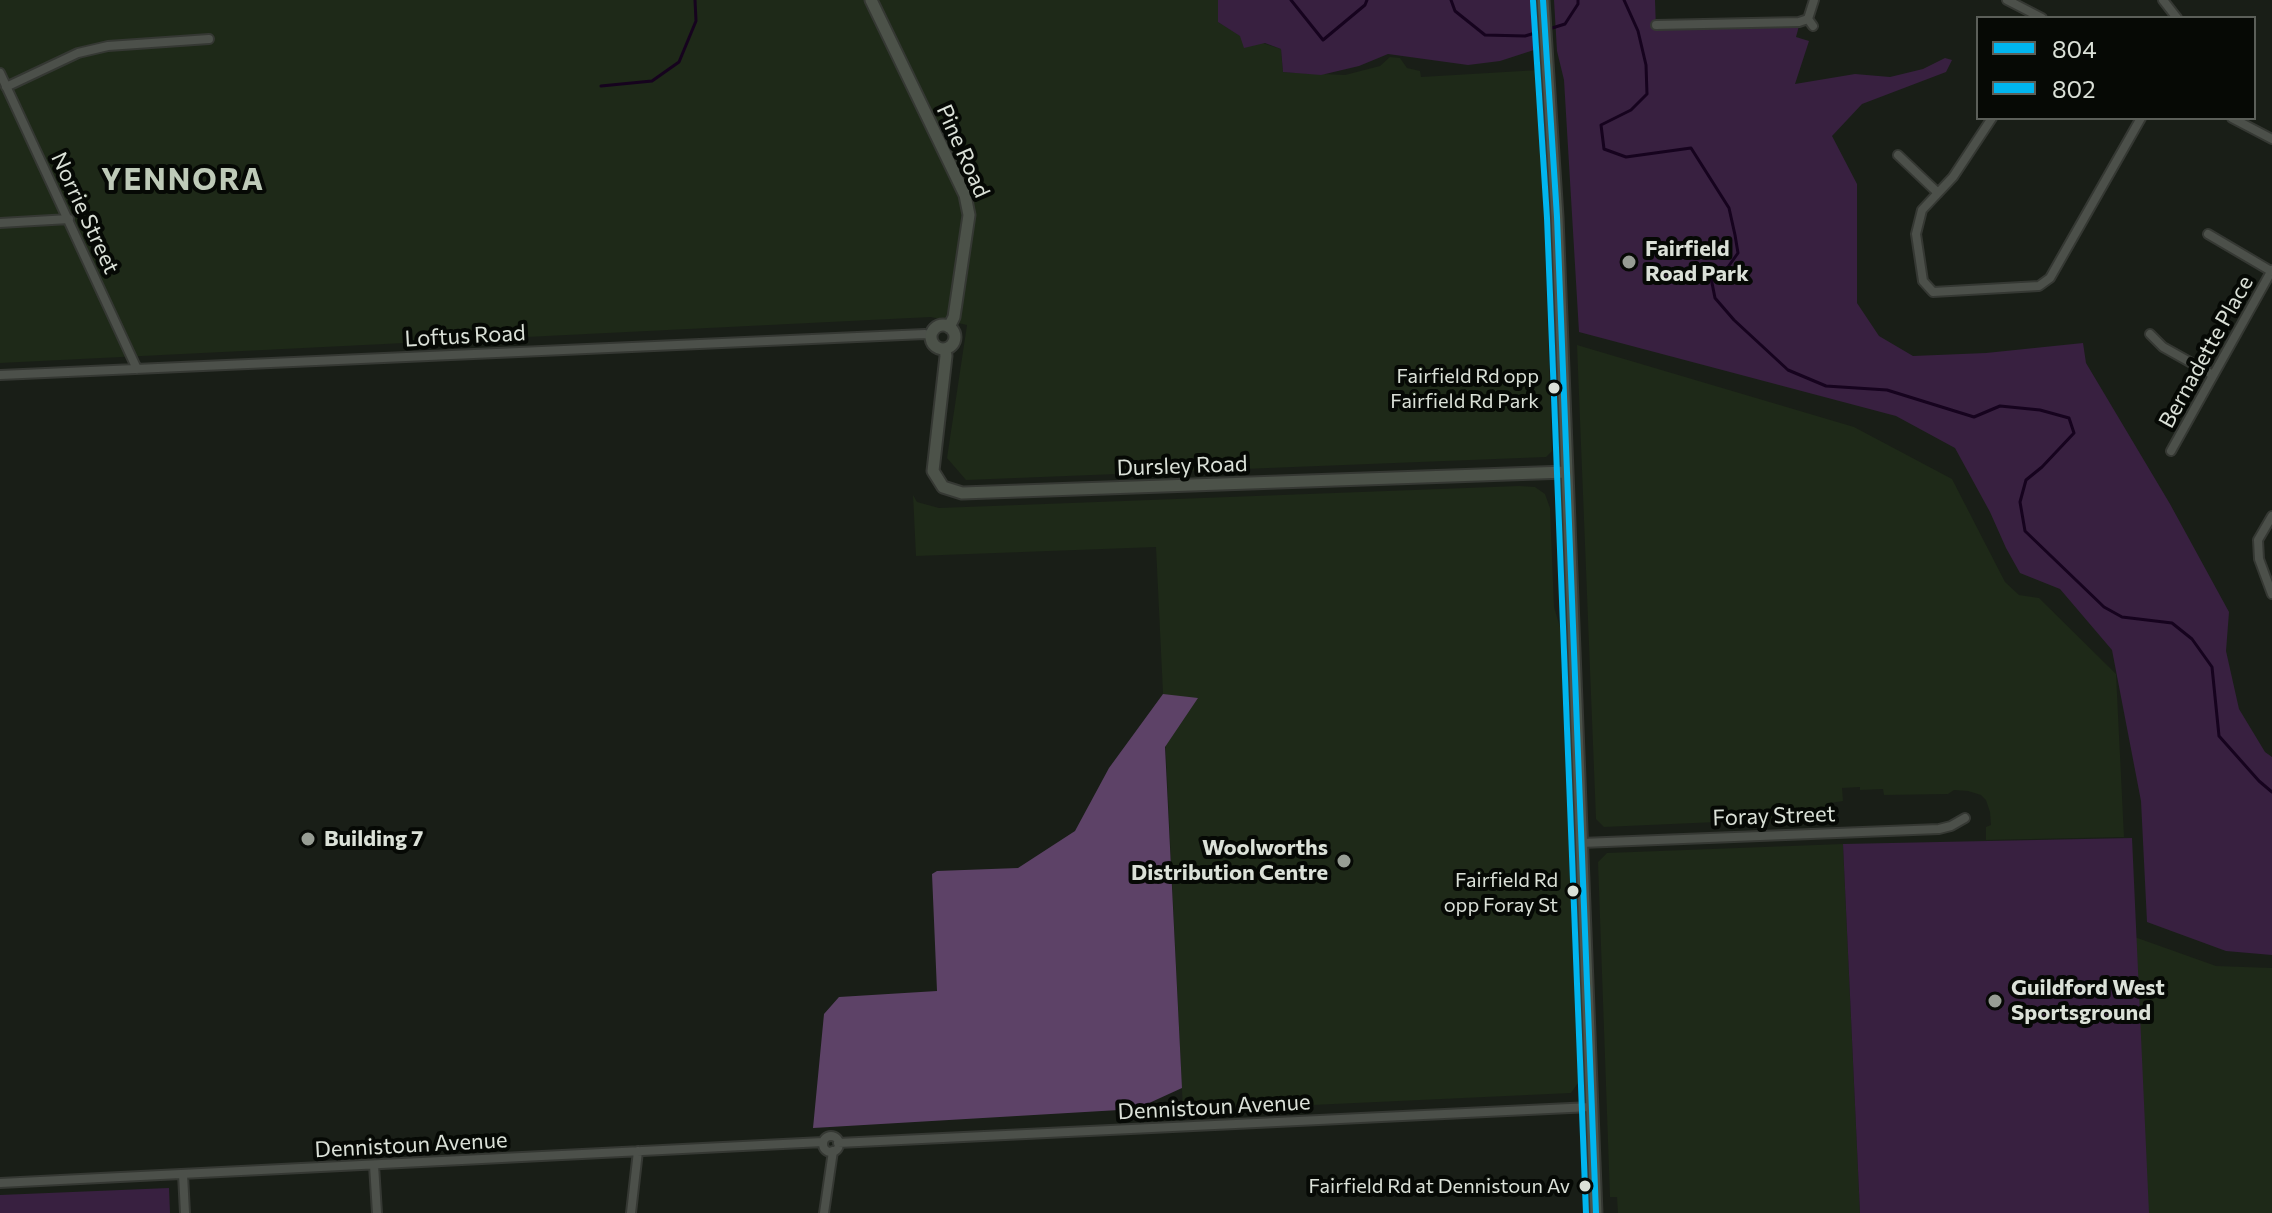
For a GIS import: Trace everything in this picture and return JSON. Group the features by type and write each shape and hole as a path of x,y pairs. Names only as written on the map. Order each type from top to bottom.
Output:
{"main road":[{"name":"Pine Road","path":"871,0 965,195 969,215 954,317 949,327"},
{"path":"1543,0 1557,217 1596,1213"},
{"path":"938,326 949,327 954,332 955,340 952,346 945,349 935,346 931,336 938,326"},
{"name":"Dursley Road","path":"945,349 933,471 939,484 962,493 1566,472"}],"street":[{"path":"1656,25 1811,22 1814,0"},
{"path":"2007,0 2038,16"},
{"path":"2163,0 2175,16"},
{"path":"6,87 78,53 108,46 209,39"},
{"name":"Norrie Street","path":"0,73 137,369"},
{"path":"1991,120 1953,177 1922,210 1916,234 1923,281 1933,292 2039,286 2050,278 2140,120"},
{"path":"2236,120 2272,139"},
{"path":"1898,155 1938,193"},
{"path":"0,223 69,219"},
{"path":"2208,234 2272,271"},
{"name":"Bernadette Place","path":"2171,451 2272,271"},
{"path":"2150,334 2163,347 2213,375"},
{"name":"Loftus Road","path":"0,375 931,336"},
{"path":"2272,516 2258,540 2259,559 2272,594"},
{"name":"Foray Street","path":"1581,843 1939,829 1965,818"},
{"name":"Dennistoun Avenue","path":"0,1183 823,1142 825,1149 1591,1107"},
{"path":"824,1213 836,1147"},
{"path":"631,1213 638,1151"},
{"path":"374,1165 377,1213"},
{"path":"183,1174 185,1213"}],"shaded area":[{"path":"0,0 1218,0 1218,22 1241,36 1281,49 1283,72 1345,75 1380,66 1390,57 1400,58 1407,68 1420,71 1421,77 1539,70 1552,451 1546,457 966,480 947,458 967,325 931,317 0,363"},
{"path":"1218,0 1532,0 1537,49 1500,61 1468,65 1388,54 1359,66 1321,75 1283,72 1281,49 1265,43 1244,48 1240,36 1218,22"},
{"name":"Fairfield Road Park","path":"1554,0 1655,0 1656,30 1799,26 1796,37 1809,41 1795,84 1855,74 1890,77 1923,69 1945,58 1952,60 1946,72 1862,104 1832,136 1857,184 1857,303 1879,336 1913,356 1986,353 2083,343 2086,363 2170,504 2229,612 2226,651 2239,709 2265,752 2272,757 2272,955 2226,951 2147,922 2141,801 2112,650 2060,589 2020,573 1955,448 1896,416 1579,332 1564,80 1557,51"},
{"path":"1577,345 1854,427 1952,479 2005,582 2019,595 2039,598 2116,674 2124,837 1986,840 1986,827 1991,825 1990,812 1981,795 1954,790 1948,794 1884,795 1883,789 1860,790 1860,787 1842,788 1843,801 1830,803 1830,817 1604,827 1596,819"},
{"path":"1535,487 1545,494 1550,508 1554,607 1560,627 1578,1083 1571,1093 1183,1111 1156,547 916,556 913,495 917,502 939,508"},
{"path":"1163,694 1198,698 1165,747 1182,1088 1136,1109 813,1128 824,1014 839,997 937,991 932,874 937,871 1018,868 1075,831 1109,768"},
{"name":"Guildford West Sportsground","path":"2132,838 2149,1213 1860,1213 1843,844"},
{"path":"1843,844 1860,1213 1618,1213 1617,1197 1610,1197 1598,862 1607,853"},
{"path":"2129,935 2216,966 2272,968 2272,1213 2147,1213"},
{"path":"169,1188 170,1213 0,1213 0,1195"}],"waterway":[{"path":"601,86 652,81 679,62 696,21 695,0"},
{"path":"1291,0 1323,40 1367,0"},
{"path":"1451,0 1455,11 1485,35 1525,36 1542,31"},
{"path":"1549,29 1565,24 1578,0"},
{"path":"1624,0 1638,31 1646,65 1647,94 1631,110 1601,125 1604,149 1626,157 1691,148 1729,208 1738,253 1728,267 1711,278 1715,298 1788,370 1826,386 1887,390 1974,417 2000,406 2040,410 2069,418 2074,433 2026,480 2020,502 2025,531 2104,607 2122,617 2172,623 2192,639 2212,667 2219,736 2272,792"}],"transit line":[{"name":"804","path":"1543,0 1557,217 1596,1213"},
{"name":"802","path":"1533,1 1547,218 1586,1213"}],"place":[{"name":"Fairfield Road Park","path":"1629,262"},
{"name":"Fairfield Rd opp Fairfield Rd Park","path":"1554,388"},
{"name":"Building 7","path":"308,839"},
{"name":"Woolworths Distribution Centre","path":"1344,861"},
{"name":"Fairfield Rd opp Foray St","path":"1573,891"},
{"name":"Guildford West Sportsground","path":"1995,1001"},
{"name":"Fairfield Rd at Dennistoun Av","path":"1585,1186"}],"district":[{"name":"YENNORA","path":"183,180"}]}
